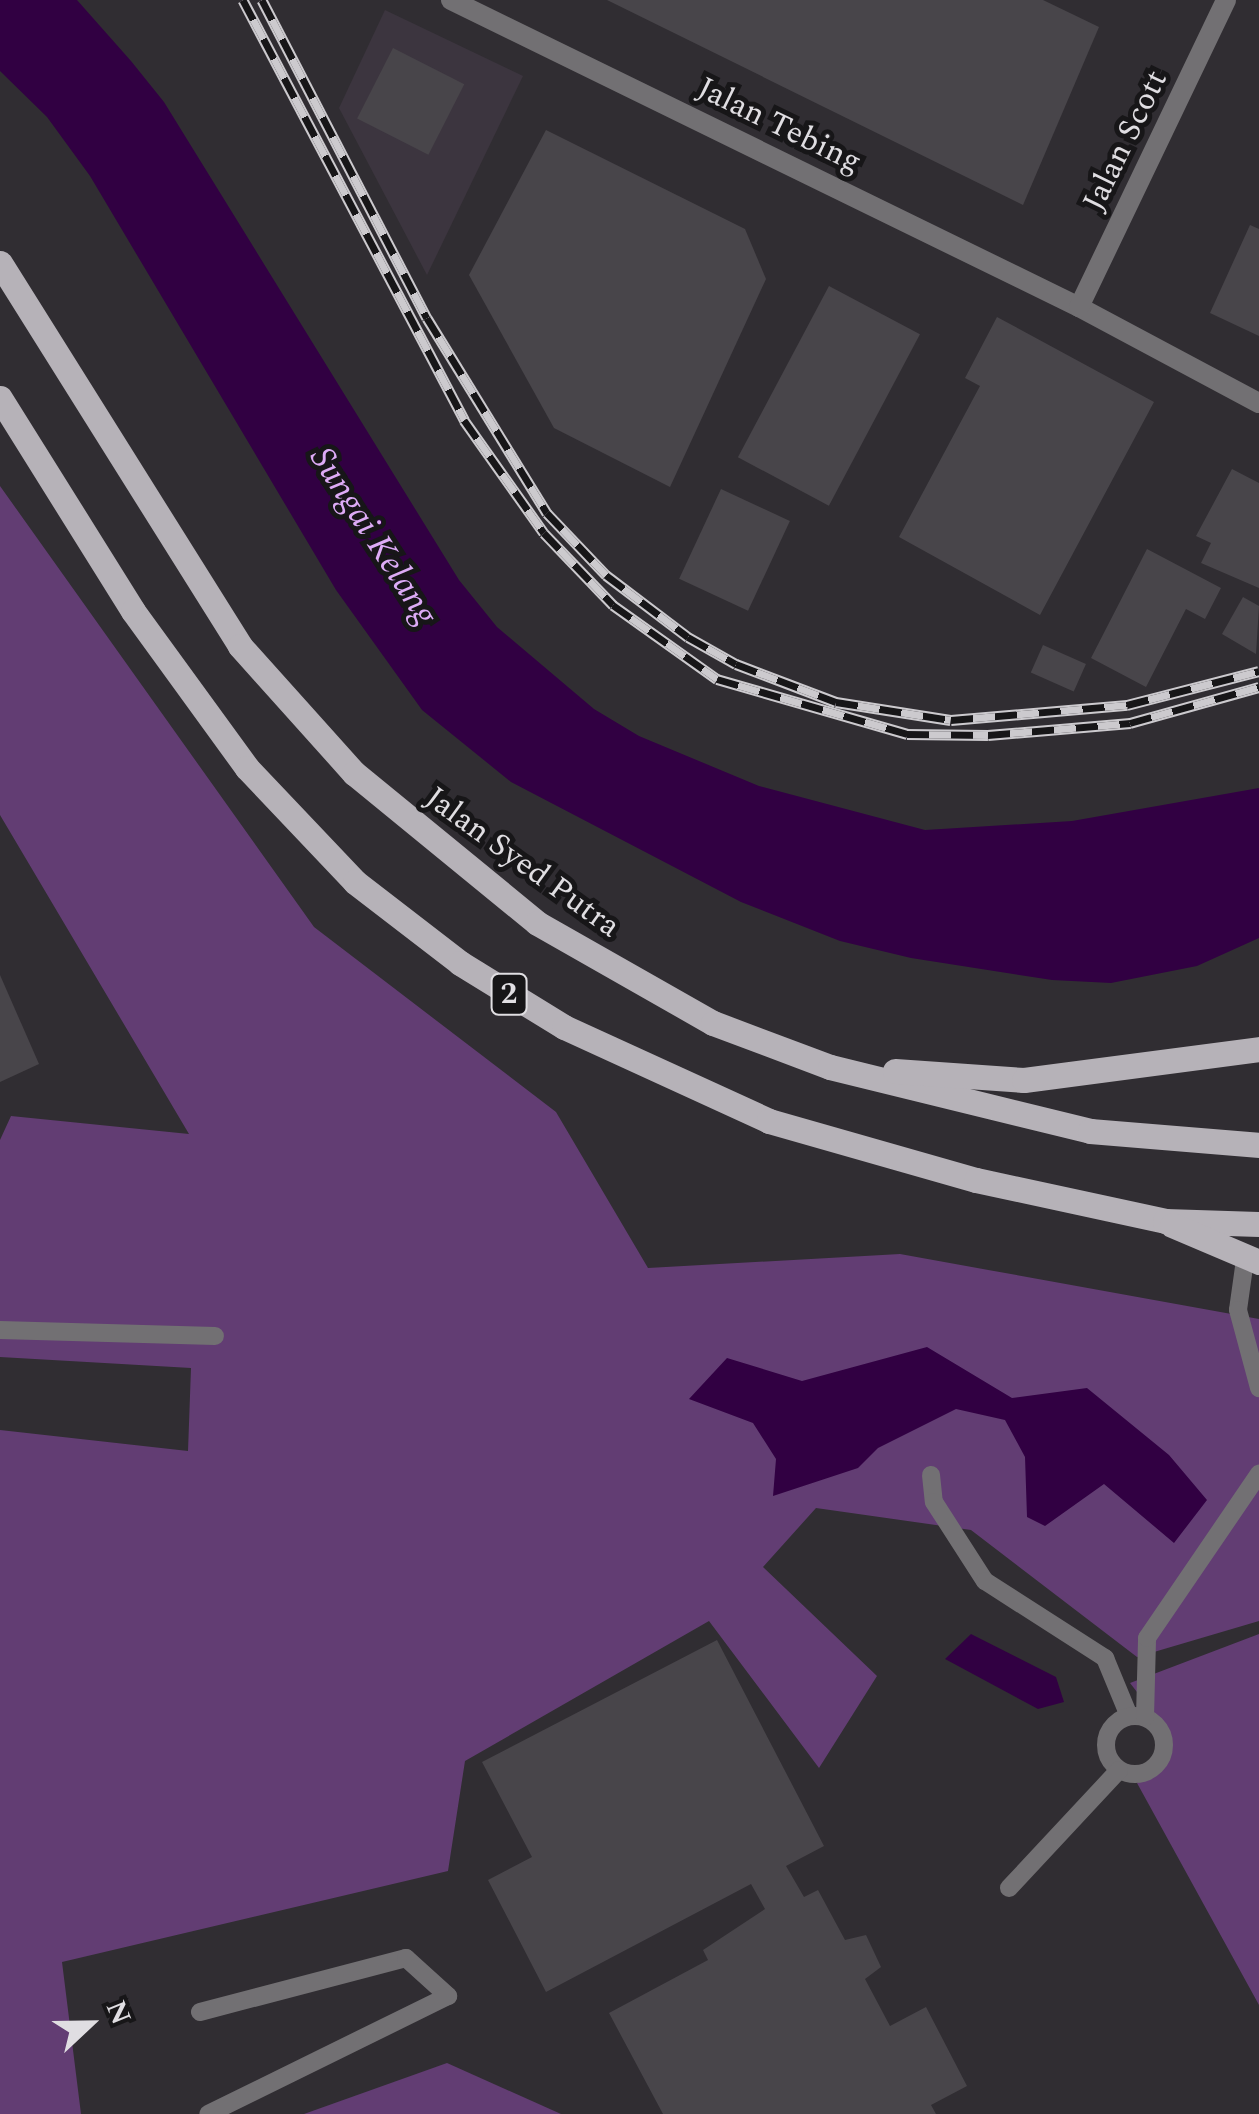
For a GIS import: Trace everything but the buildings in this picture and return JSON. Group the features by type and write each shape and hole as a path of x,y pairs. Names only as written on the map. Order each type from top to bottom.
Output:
{"main road":[{"name":"Jalan Syed Putra","path":"0,262 202,594 354,774 476,878 591,957 713,1023 830,1066 1090,1131 1259,1145"},
{"name":"2","path":"0,398 133,611 247,768 356,882 460,963 579,1034 769,1121 976,1180 1165,1221 1259,1224"},
{"path":"830,1066 1024,1080 1259,1049"},
{"path":"1165,1221 1252,1261"}],"street":[{"name":"Jalan Tebing","path":"451,0 1079,307 1259,403"},
{"name":"Jalan Scott","path":"1079,307 1226,0"}],"lane":[{"path":"1252,1261 1238,1310 1259,1388"},
{"path":"0,1330 215,1336"},
{"path":"1137,1717 1147,1638 1259,1474"},
{"path":"931,1475 934,1502 984,1581 1105,1658 1137,1717 1163,1737 1163,1751 1146,1772 1120,1770"},
{"path":"1120,1770 1106,1740 1114,1724 1137,1717"},
{"path":"1009,1888 1120,1770"},
{"path":"200,2012 406,1958 448,1996 208,2114"}],"shaded area":[{"path":"385,10 523,76 427,275 339,108"},
{"path":"0,486 314,927 556,1112 648,1268 900,1254 1259,1319 1259,1621 1137,1657 971,1530 816,1508 763,1567 877,1676 819,1768 709,1621 465,1761 448,1871 62,1962 81,2114 0,2114 0,1430 188,1451 191,1368 0,1357 0,1140 11,1116 189,1134 0,815"},
{"path":"1259,1634 1259,2005 1137,1783 1159,1769 1168,1732 1130,1683"},
{"path":"447,2063 561,2114 304,2114"}],"water":[{"name":"Sungai Kelang","path":"0,0 77,0 131,61 164,102 459,580 497,627 594,709 639,736 759,786 925,830 1072,821 1259,788 1259,938 1197,966 1111,983 1052,980 911,958 840,941 741,902 511,782 422,710 336,590 90,176 47,117 0,71"},
{"path":"927,1347 1012,1398 1087,1388 1169,1455 1207,1500 1174,1543 1104,1484 1045,1526 1027,1517 1025,1457 1005,1420 956,1409 878,1448 858,1468 773,1496 776,1459 753,1423 689,1399 727,1358 802,1381"},
{"path":"971,1634 1056,1677 1064,1702 1038,1709 945,1659"}],"railway":[{"path":"243,0 464,420 544,533 613,605 717,679 907,734 988,735 1130,723 1259,687"},
{"path":"262,0 427,318 547,513 606,575 688,637 736,664 836,702 951,720 1127,705 1259,671"}]}
